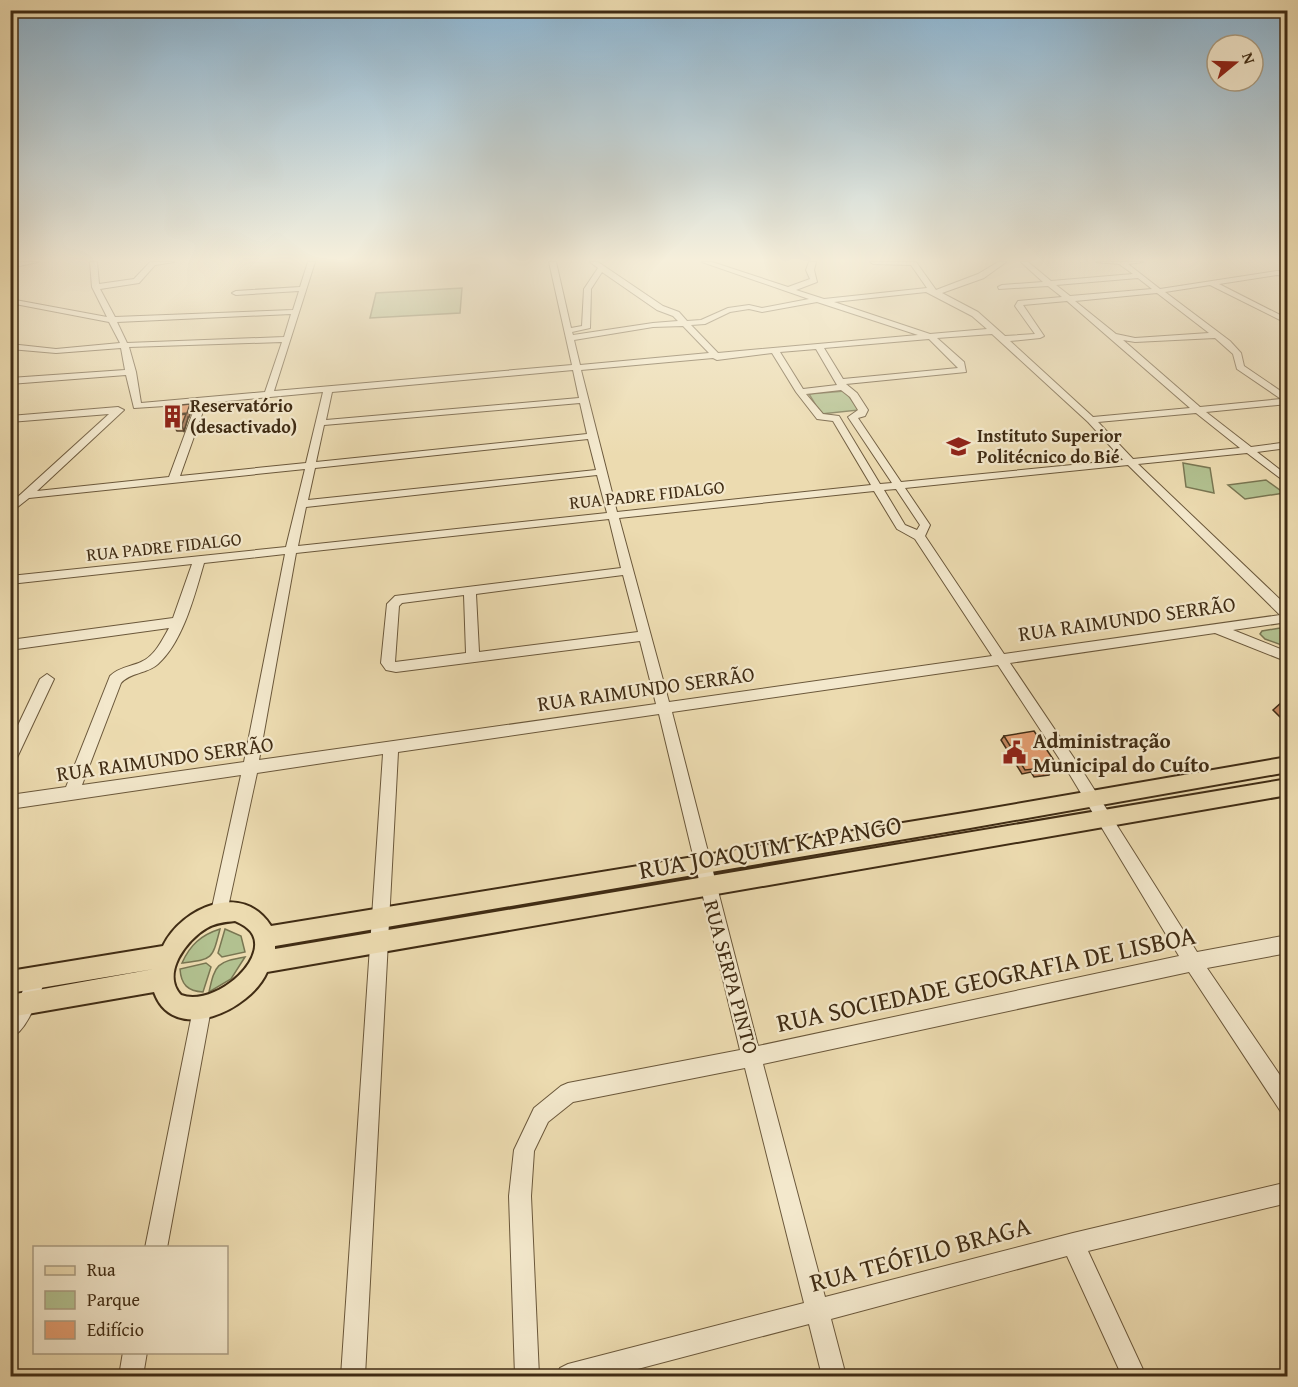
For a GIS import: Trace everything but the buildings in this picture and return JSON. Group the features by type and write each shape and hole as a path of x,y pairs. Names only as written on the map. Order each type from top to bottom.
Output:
{"main road":[{"name":"RUA JOAQUIM KAPANGO","path":"266,937 970,820 1287,764"},
{"path":"1248,771 1264,792"},
{"name":"RUA JOAQUIM KAPANGO","path":"262,962 1105,820 1287,787"},
{"path":"970,820 980,841"},
{"path":"841,841 849,863"},
{"path":"542,890 544,915"},
{"path":"236,911 250,915 260,924 266,937 262,962 252,978 238,993 220,1004 202,1009 186,1008 174,1003 165,993 162,980 167,956 176,941 204,918 219,912 236,911"},
{"path":"10,982 167,956"},
{"path":"19,1005 162,980"}],"street":[{"path":"115,327 125,346 137,406"},
{"path":"269,394 290,327"},
{"name":"RUA SERPA PINTO","path":"567,327 626,571 664,708 707,886 834,1377"},
{"path":"568,334 586,327"},
{"path":"568,334 645,327"},
{"path":"689,327 717,357"},
{"path":"800,392 963,370 961,364 931,337 900,327"},
{"path":"989,327 1090,420 1287,616"},
{"path":"1003,339 1040,336 1034,327"},
{"path":"1102,327 1197,409 1287,480"},
{"path":"1206,327 1237,353 1240,367 1287,401"},
{"path":"10,419 269,394 717,357 994,331"},
{"path":"1113,336 1135,340 1217,335"},
{"path":"10,346 56,351 286,339"},
{"path":"775,351 800,392 820,417 854,417 862,414 864,410 854,395 842,385 820,348"},
{"path":"10,381 132,372"},
{"path":"219,912 250,769 291,551 327,390"},
{"path":"174,480 202,400"},
{"path":"320,423 583,400"},
{"path":"1090,420 1287,401"},
{"path":"10,510 118,410"},
{"path":"854,417 925,525 919,536"},
{"path":"836,418 901,527 919,536 1091,797 1193,962 1287,1105"},
{"path":"27,495 592,436"},
{"name":"RUA PADRE FIDALGO","path":"10,580 1287,445"},
{"path":"302,504 601,472"},
{"path":"71,794 116,680 120,674 144,666 155,659 178,622 199,560"},
{"path":"626,571 395,601 388,663 391,667 396,667 644,636"},
{"path":"470,591 472,657"},
{"name":"RUA RAIMUNDO SERRÃO","path":"10,802 250,769 1287,616"},
{"path":"10,645 178,622"},
{"path":"1215,628 1287,657"},
{"path":"10,758 47,679"},
{"path":"353,1377 391,748"},
{"name":"RUA SOCIEDADE GEOGRAFIA DE LISBOA","path":"527,1377 520,1196 524,1150 542,1115 568,1093 751,1057 1287,944"},
{"path":"10,1029 19,1005 36,978"},
{"path":"156,1246 202,1009"},
{"name":"RUA TEÓFILO BRAGA","path":"568,1377 1073,1244 1287,1192"},
{"path":"1073,1244 1134,1377"},
{"path":"131,1377 135,1354"}],"green space":[{"path":"845,391 859,410 821,414 809,394"},
{"path":"1183,463 1210,468 1214,493 1186,487"},
{"path":"1266,480 1284,493 1245,499 1228,485"},
{"path":"1280,628 1287,632 1287,647 1265,639 1260,634 1262,631"},
{"path":"220,929 210,956 206,959 182,963 197,942 207,934"},
{"path":"225,929 241,936 245,952 222,957 218,953"},
{"path":"245,957 231,979 209,992 213,975 219,966"},
{"path":"206,963 211,967 203,992 189,989 182,979 180,969"}],"place":[{"name":"Reservatório (desactivado)","path":"172,416"},
{"name":"Instituto Superior Politécnico do Bié","path":"959,446"},
{"name":"Administração Municipal do Cuíto","path":"1015,753"}]}
